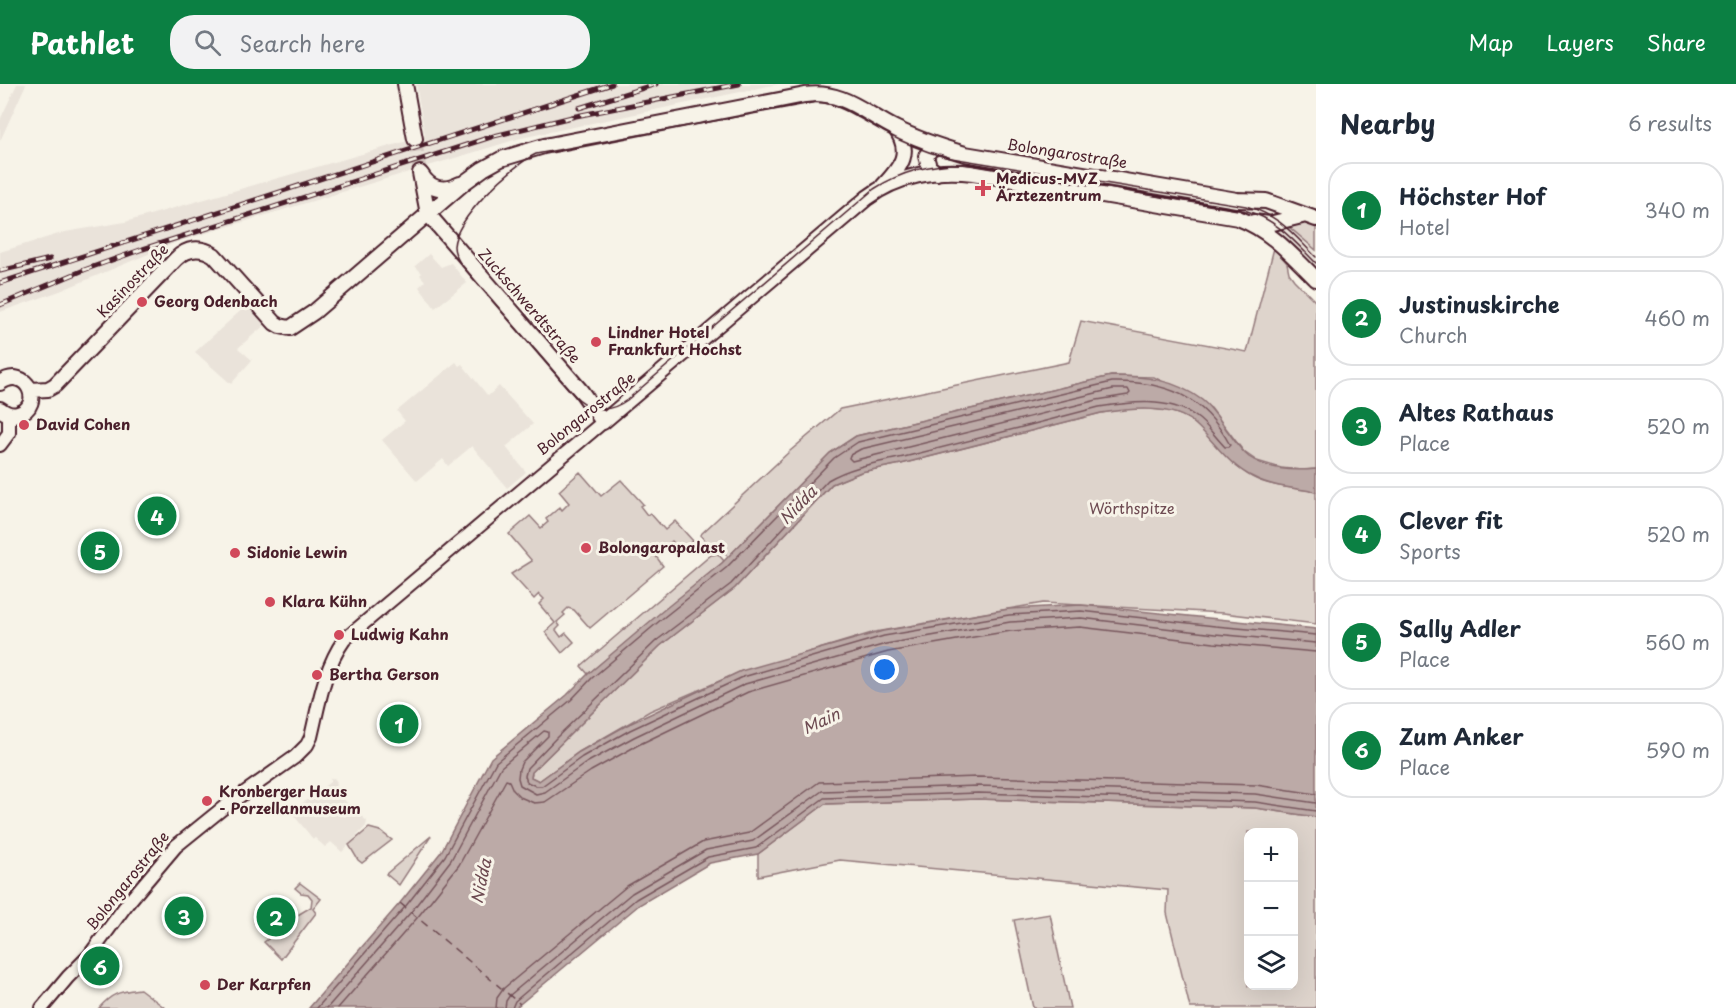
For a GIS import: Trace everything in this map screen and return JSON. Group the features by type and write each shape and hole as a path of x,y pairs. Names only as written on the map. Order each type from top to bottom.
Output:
{"main road":[{"path":"405,84 415,139"},
{"name":"Bolongarostraße","path":"285,328 295,326 317,310 465,182 492,163 534,149 817,94 836,96 894,128 965,154 1238,200 1266,201 1278,218 1284,246"},
{"path":"881,188 898,168 904,155 903,140 894,128"},
{"path":"937,173 929,167 926,156 931,149 939,146"},
{"path":"428,214 420,172 424,180 436,189 453,188 465,182"},
{"name":"Bolongarostraße","path":"603,422 881,188 906,178 937,173 973,173 1238,218 1256,226 1284,246"},
{"name":"Bolongarostraße","path":"1238,200 1278,218"},
{"name":"Zuckschwerdtstraße","path":"428,214 581,391 603,422"},
{"path":"1238,218 1310,218"},
{"path":"1284,246 1316,279"},
{"name":"Kasinostraße","path":"30,390 40,391 55,385 180,256 193,249 203,249 214,255 275,323 285,328"},
{"path":"0,370 6,380 24,381 30,390 31,401 28,406 20,413 5,412"}],"street":[{"path":"0,446 9,433 5,412"},
{"name":"Bolongarostraße","path":"42,1008 89,956 176,846 223,808 295,757 307,745 330,665 344,640 603,422"}],"shaded area":[{"path":"17,84 26,84 0,141 0,120"},
{"path":"416,84 778,84 521,138 177,242 60,291 0,312 0,252 65,232 125,222 425,136"},
{"path":"1286,224 1316,250 1316,270 1288,242 1277,227"},
{"path":"429,254 441,267 451,263 467,283 435,308 419,287 425,281 420,275 422,273 415,266"},
{"path":"248,304 266,324 238,348 252,360 231,384 195,352"},
{"path":"456,362 459,366 462,364 488,396 499,386 533,424 506,447 526,472 507,488 472,446 448,466 443,459 417,481 382,440 405,421 397,411"},
{"path":"334,778 337,782 335,787 350,807 367,821 366,826 342,852 331,842 325,847 315,838 313,839 291,812"}],"green space":[{"path":"1303,222 1316,224 1316,250 1288,226"},
{"path":"1274,248 1287,263 1289,273 1294,280 1316,302 1316,469 1281,468 1257,461 1244,452 1211,408 1154,377 1111,376 856,436 830,453 728,557 716,543 708,544 700,535 790,451 840,409 1069,362 1081,321 1247,352"},
{"name":"Wörthspitze","path":"1131,408 1164,411 1188,418 1243,472 1275,485 1316,492 1316,624 1223,613 1043,603 875,632 736,674 650,711 579,752 539,781 531,777 532,772 660,646 735,588 832,484 861,472 1101,413"},
{"path":"580,472 601,496 621,480 643,504 640,506 647,515 650,513 665,530 675,521 693,541 681,551 672,541 655,555 663,566 590,628 574,610 568,608 563,613 565,615 557,622 560,626 556,630 561,637 566,633 574,642 562,653 545,632 555,623 539,604 544,599 539,594 534,599 511,574 532,561 509,534 530,516 541,528 548,522 546,519 560,507 562,510 569,503 559,491"},
{"path":"718,554 724,561 722,563 588,674 581,666 711,555"},
{"path":"978,799 1255,808 1316,817 1316,1008 1190,1008 1167,913 1168,890 840,860 758,876 758,854 825,804"},
{"path":"369,828 380,831 392,840 362,863 349,845"},
{"path":"431,836 399,885 386,874"},
{"path":"300,883 321,899 313,909 316,913 281,959 264,942 286,926 290,926 296,921 296,916 311,907 312,899 308,894 301,893 295,888"},
{"path":"1050,914 1070,1008 1033,1008 1014,920"},
{"path":"140,989 165,1008 99,1008 117,994"}],"water":[{"path":"1111,376 1159,380 1181,387 1209,406 1249,457 1265,465 1282,469 1316,469 1316,492 1276,485 1253,477 1236,466 1195,424 1185,417 1150,409 1101,413 861,472 832,484 735,588 660,646 532,772 531,777 539,781 579,752 627,725 741,671 883,631 1009,609 1081,605 1316,629 1316,817 1255,808 978,799 825,804 758,854 710,863 639,905 515,1008 309,1008 441,852 491,758 722,563 830,453 856,436"}],"ferry route":[{"path":"400,903 520,1004"}],"tunnel":[{"path":"415,139 420,173"}],"tram line":[{"path":"1316,257 1277,220 1246,206 945,157 899,140 843,109 817,102 536,154 513,169 474,207 457,234 454,246 460,263 573,394 579,400 599,409 613,407 627,400 874,189 906,173 929,167 964,164 1247,211 1276,225 1316,263"}],"railway":[{"path":"0,283 612,84"},
{"path":"579,108 656,84"},
{"path":"0,305 84,270 143,249 494,136 576,116 739,84"},
{"path":"0,271 50,259"}],"place":[{"name":"Medicus-MVZ Ärztezentrum","path":"983,188"},
{"name":"Georg Odenbach","path":"142,302"},
{"name":"Lindner Hotel Frankfurt Hochst","path":"596,342"},
{"name":"David Cohen","path":"24,425"},
{"name":"Clever fit","path":"157,516"},
{"name":"Bolongaropalast","path":"586,548"},
{"name":"Sally Adler","path":"100,551"},
{"name":"Sidonie Lewin","path":"235,553"},
{"name":"Klara Kühn","path":"270,602"},
{"name":"Ludwig Kahn","path":"339,635"},
{"name":"Bertha Gerson","path":"317,675"},
{"name":"Höchster Hof","path":"399,724"},
{"name":"Kronberger Haus - Porzellanmuseum","path":"207,801"},
{"name":"Altes Rathaus","path":"184,916"},
{"name":"Justinuskirche","path":"276,917"},
{"name":"Zum Anker","path":"100,966"},
{"name":"Der Karpfen","path":"205,985"}],"water label":[{"name":"Nidda","path":"798,505"},
{"name":"Main","path":"821,721"},
{"name":"Nidda","path":"481,881"}]}
